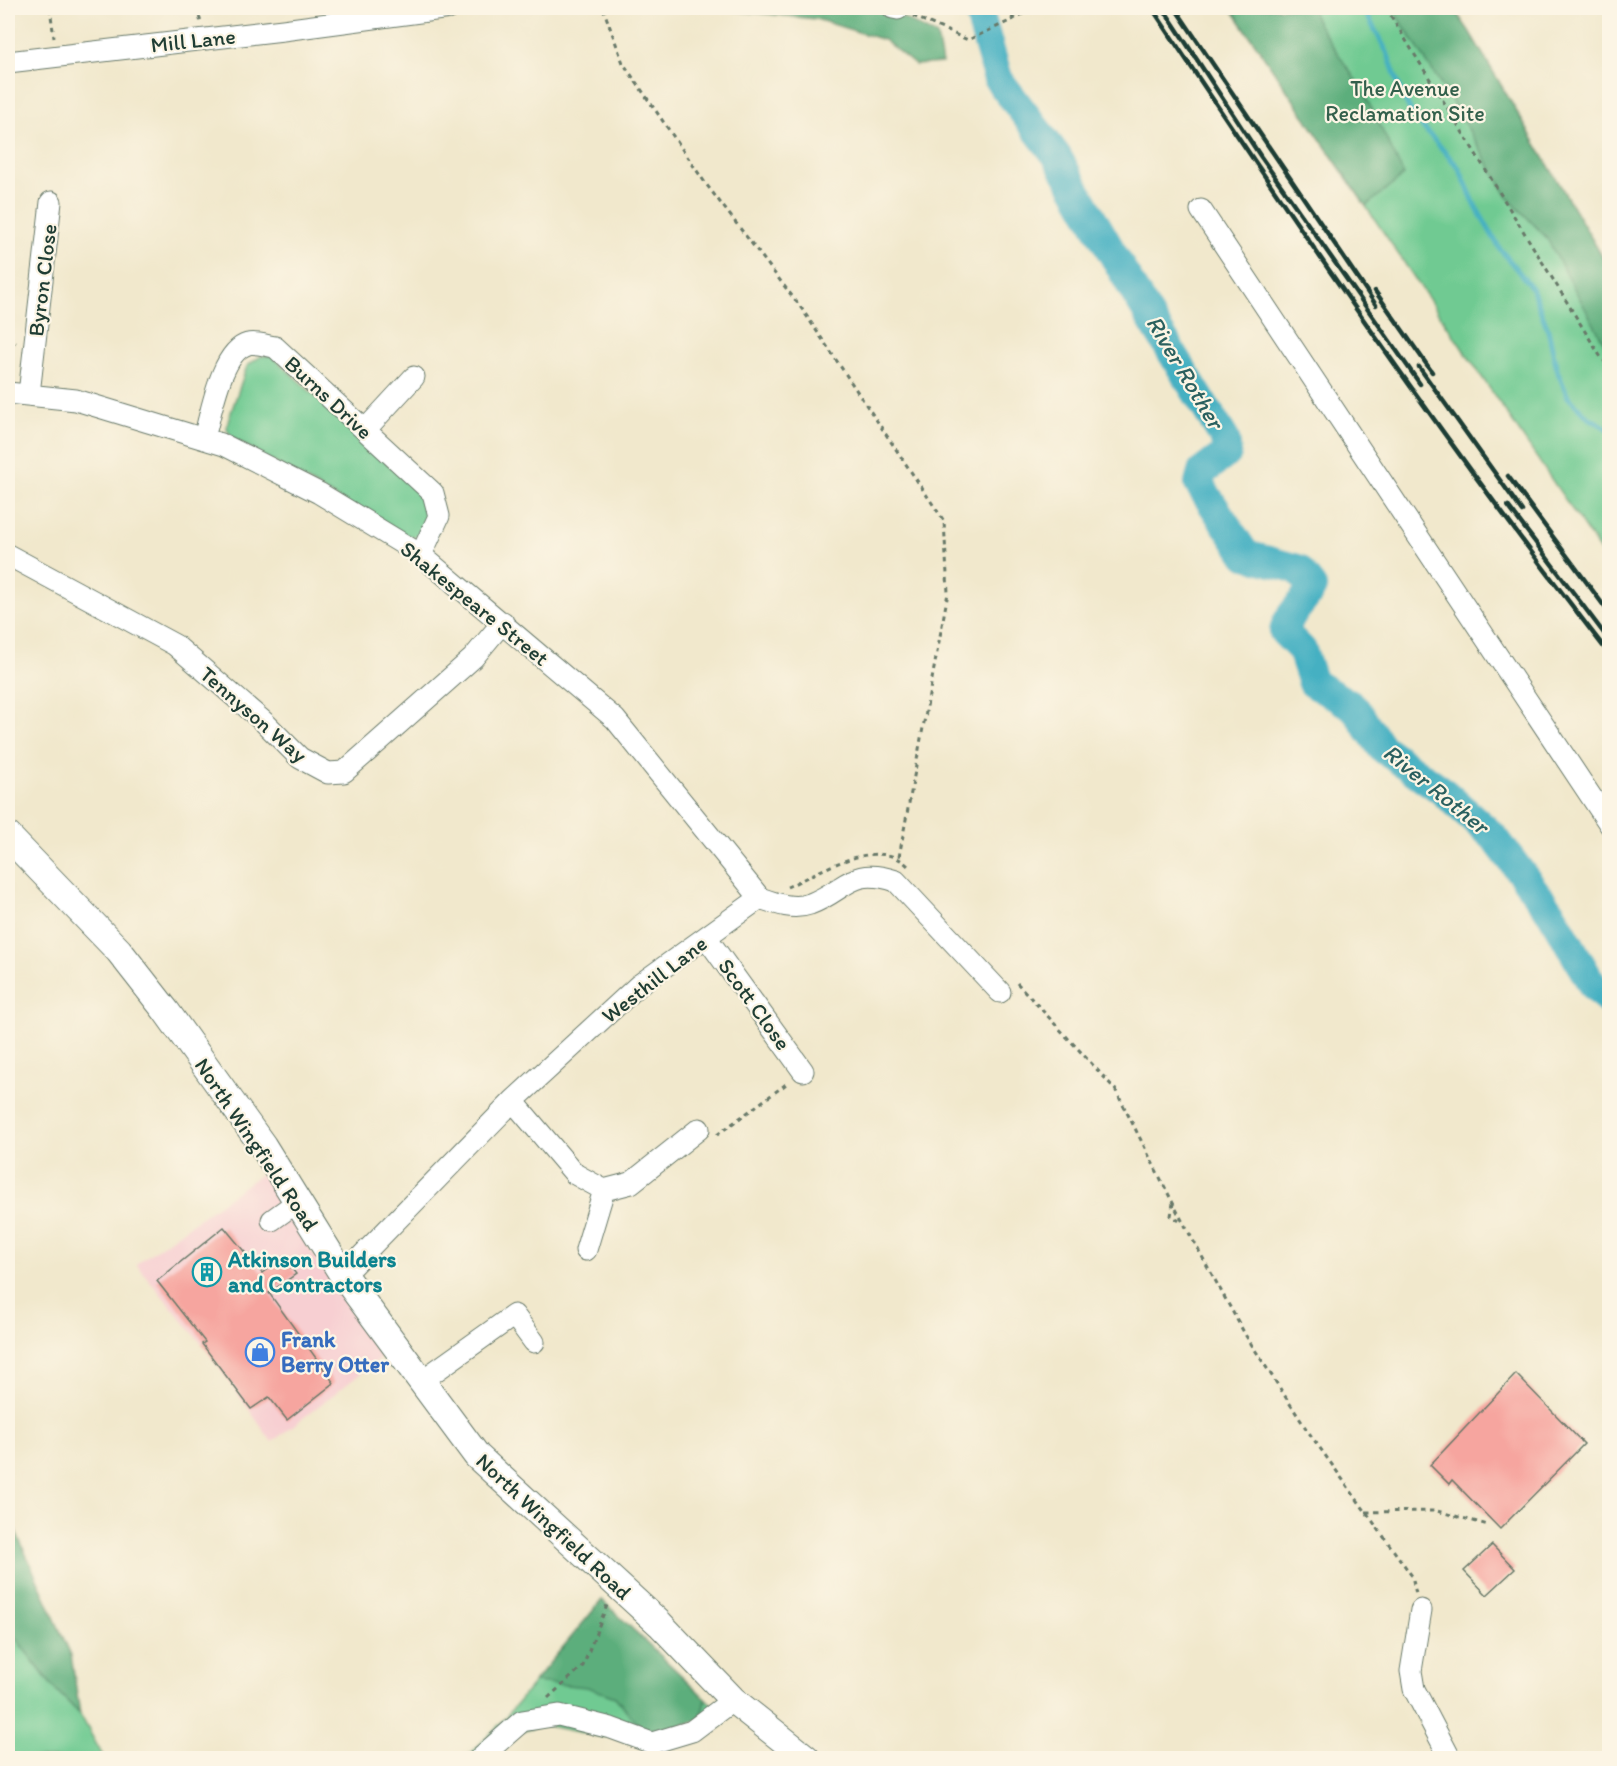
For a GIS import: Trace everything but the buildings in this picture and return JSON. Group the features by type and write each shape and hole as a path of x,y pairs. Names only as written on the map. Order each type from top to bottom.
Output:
{"main road":[{"name":"North Wingfield Road","path":"8,836 119,951 160,1002 264,1146 343,1275 359,1311 420,1382 477,1456 623,1589 733,1700 806,1758"}],"street":[{"name":"Mill Lane","path":"8,62 450,8"},
{"name":"Byron Close","path":"29,394 51,202"},
{"path":"1201,210 1610,825"},
{"name":"Burns Drive","path":"204,438 220,380 233,352 249,344 275,347 434,494 439,516 421,555"},
{"path":"365,430 414,377"},
{"name":"Shakespeare Street","path":"8,393 76,400 204,438 319,493 421,555 615,719 760,898"},
{"name":"Tennyson Way","path":"8,555 175,645 264,722 300,758 328,773 344,772 473,658 503,622"},
{"path":"760,898 784,907 810,904 849,881 875,874 896,880 1008,986"},
{"name":"Westhill Lane","path":"343,1275 513,1101 639,985 760,898"},
{"name":"Scott Close","path":"706,937 803,1071"},
{"path":"513,1101 575,1174 604,1190 631,1183 699,1129"},
{"path":"586,1250 604,1190"},
{"path":"272,1220 297,1202"},
{"path":"420,1382 514,1316 534,1342"},
{"path":"1418,1600 1411,1671 1414,1689 1450,1758"},
{"path":"480,1758 522,1721 559,1715 611,1728 652,1743 692,1731 733,1700"}],"path":[{"path":"50,8 57,55"},
{"path":"603,8 623,63 706,184 802,309 944,521 948,593 899,857 915,874"},
{"path":"896,8 968,40 1033,8"},
{"path":"1012,20 1014,8"},
{"path":"1386,8 1602,358 1610,366"},
{"path":"1008,986 1115,1089 1184,1224 1246,1336 1307,1430 1412,1576 1418,1600"},
{"path":"699,1129 715,1136 803,1071"},
{"path":"1173,1203 1171,1216 1184,1224"},
{"path":"1366,1512 1437,1511 1488,1525"},
{"path":"522,1721 583,1666 606,1606 623,1589"}],"shaded area":[{"path":"261,1174 381,1358 272,1442 202,1344 136,1264"}],"green space":[{"path":"708,8 885,8 937,36 942,63 915,65 884,40 816,19"},
{"name":"The Avenue Reclamation Site","path":"1231,8 1453,8 1469,31 1609,268 1609,564"},
{"path":"1231,8 1311,8 1317,22 1363,91 1404,175 1366,206"},
{"path":"1392,8 1453,8 1469,31 1609,268 1609,352 1546,237 1509,199 1450,98"},
{"path":"261,356 272,356 417,491 427,506 425,532 414,537 400,534 232,438 227,429 228,421 247,366"},
{"path":"8,1514 71,1655 80,1714 53,1687 8,1628"},
{"path":"602,1600 723,1715 603,1737 544,1725 519,1732 491,1758 466,1758 500,1724"},
{"path":"602,1600 706,1699 700,1720 647,1735 615,1697 587,1687 534,1682"},
{"path":"8,1628 53,1687 80,1714 104,1758 8,1758"}],"waterway":[{"name":"River Rother","path":"978,8 998,79 1056,155 1137,296 1225,439 1227,453 1202,472 1199,484 1246,555 1298,569 1312,587 1292,614 1284,632 1302,650 1313,683 1354,707 1382,748 1440,789 1494,837 1552,914 1592,984 1610,1002"},
{"path":"1363,8 1387,52 1402,94 1414,117 1459,168 1476,207 1500,249 1532,288 1548,330 1557,370 1568,397 1588,417 1610,430"}],"railway":[{"path":"1152,8 1262,173 1375,336 1490,497 1610,655"},
{"path":"1163,8 1261,157 1420,384"},
{"path":"1175,8 1376,305"},
{"path":"1375,291 1432,372"},
{"path":"1419,367 1522,511"},
{"path":"1508,476 1610,614"},
{"path":"1508,506 1609,640"}],"place":[{"name":"Atkinson Builders and Contractors","path":"207,1272"},
{"name":"Frank Berry Otter","path":"260,1352"}]}
